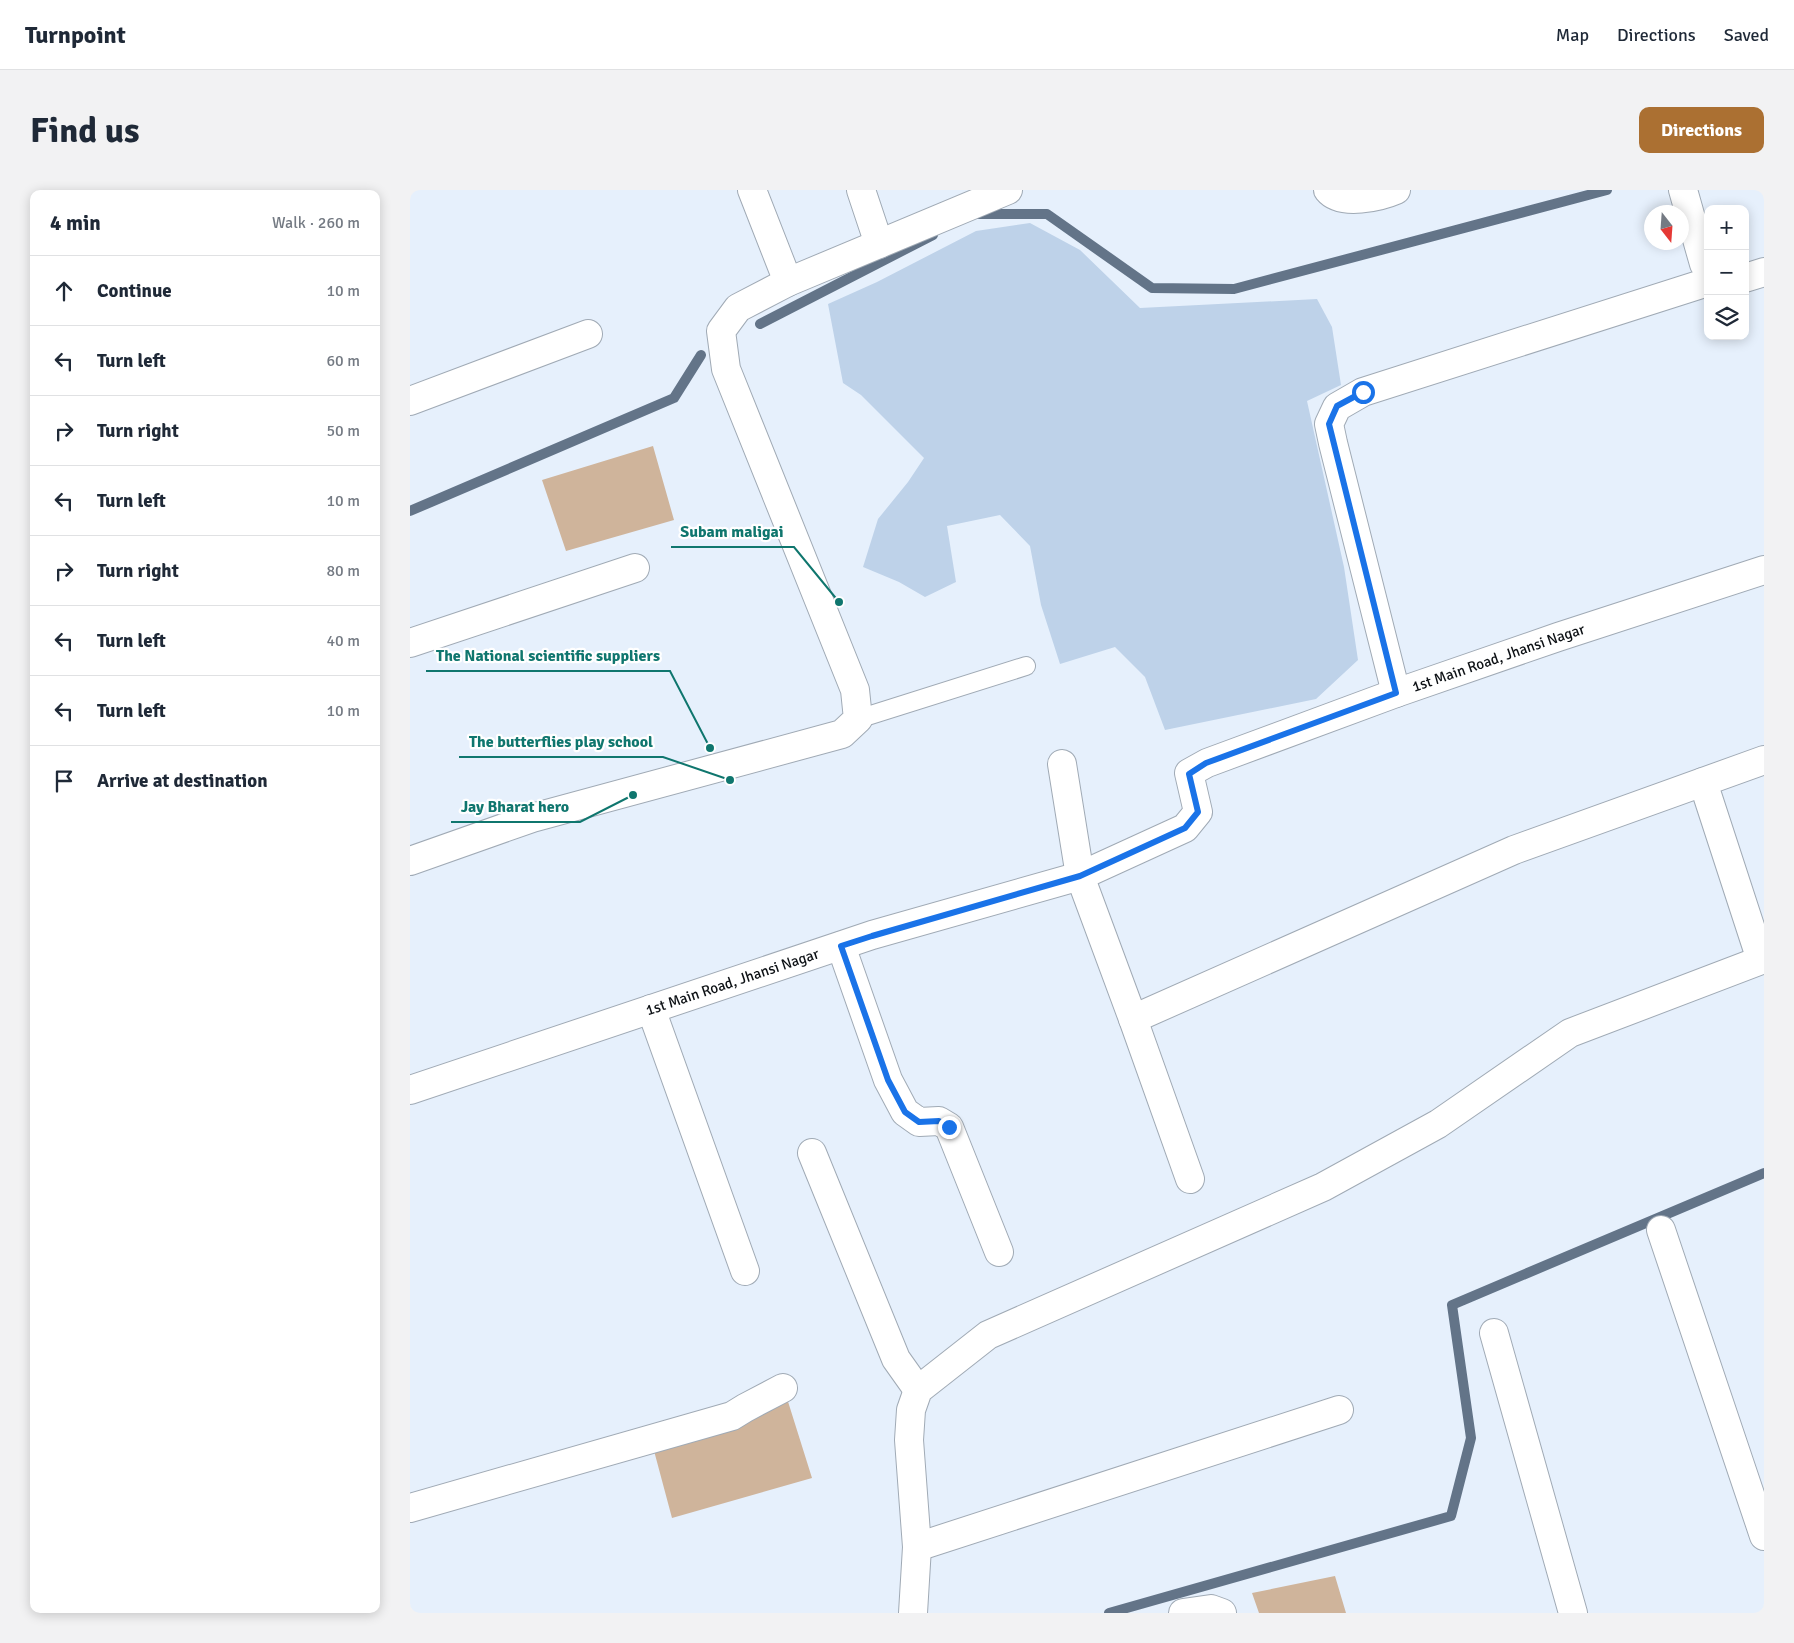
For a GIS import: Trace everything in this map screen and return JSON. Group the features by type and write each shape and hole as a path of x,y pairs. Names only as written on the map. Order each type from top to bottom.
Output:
{"street":[{"path":"752,190 788,282"},
{"path":"861,190 879,244"},
{"path":"410,861 532,818 842,734 858,720 855,690 726,369 721,331 738,308 788,282 1008,190"},
{"path":"1328,190 1330,193 1352,200 1382,196 1396,190"},
{"path":"1683,190 1704,264"},
{"path":"1749,277 1764,272"},
{"path":"1396,693 1329,424 1337,406 1363,392 1704,283"},
{"path":"410,401 588,334"},
{"path":"410,643 635,568"},
{"name":"1st Main Road, Jhansi Nagar","path":"410,1090 872,936 1080,876 1185,828 1198,812 1189,774 1206,763 1396,693 1558,637 1764,570"},
{"path":"1133,1018 1514,850 1764,760"},
{"path":"1062,764 1080,876 1190,1179"},
{"path":"913,1613 917,1547 909,1440 911,1410 918,1390 988,1335 1323,1187 1438,1124 1570,1033 1763,959 1703,782"},
{"path":"841,946 888,1080 896,1096 905,1112 919,1122 939,1121 949,1127 998,1252"},
{"path":"651,1009 745,1271"},
{"path":"812,1154 896,1359 918,1390"},
{"path":"1661,1230 1764,1536"},
{"path":"1494,1333 1570,1612"},
{"path":"410,1508 732,1416 783,1388"},
{"path":"917,1547 1339,1410"},
{"path":"1183,1613 1211,1609 1222,1613"}],"lane":[{"path":"858,720 1026,666"}],"shaded area":[{"path":"1030,223 1080,250 1140,308 1317,299 1332,327 1341,385 1307,401 1344,567 1358,660 1316,699 1165,730 1145,677 1115,647 1060,664 1041,605 1030,546 1000,515 947,526 956,582 925,597 899,582 863,567 878,519 908,482 924,458 861,395 843,383 828,304 877,282 976,231"}],"building":[{"path":"653,446 674,520 566,551 542,480"},
{"path":"785,1392 812,1478 672,1518 653,1447"},
{"path":"1335,1576 1346,1613 1259,1613 1252,1593"}],"waterway":[{"path":"975,214 1047,214 1152,288 1234,289 1607,190"},
{"path":"760,324 933,235"},
{"path":"410,511 674,398 701,355"},
{"path":"1109,1613 1451,1516 1471,1438 1452,1305 1764,1173"}],"place":[{"name":"Subam maligai","path":"839,602"},
{"name":"The National scientific suppliers","path":"710,748"},
{"name":"The butterflies play school","path":"730,780"},
{"name":"Jay Bharat hero","path":"633,795"}],"route":[{"path":"949,1127 939,1121 919,1122 905,1112 888,1080 841,946 1080,876 1185,828 1198,812 1189,774 1206,763 1345,710 1396,693 1329,424 1337,406 1363,392"}]}
